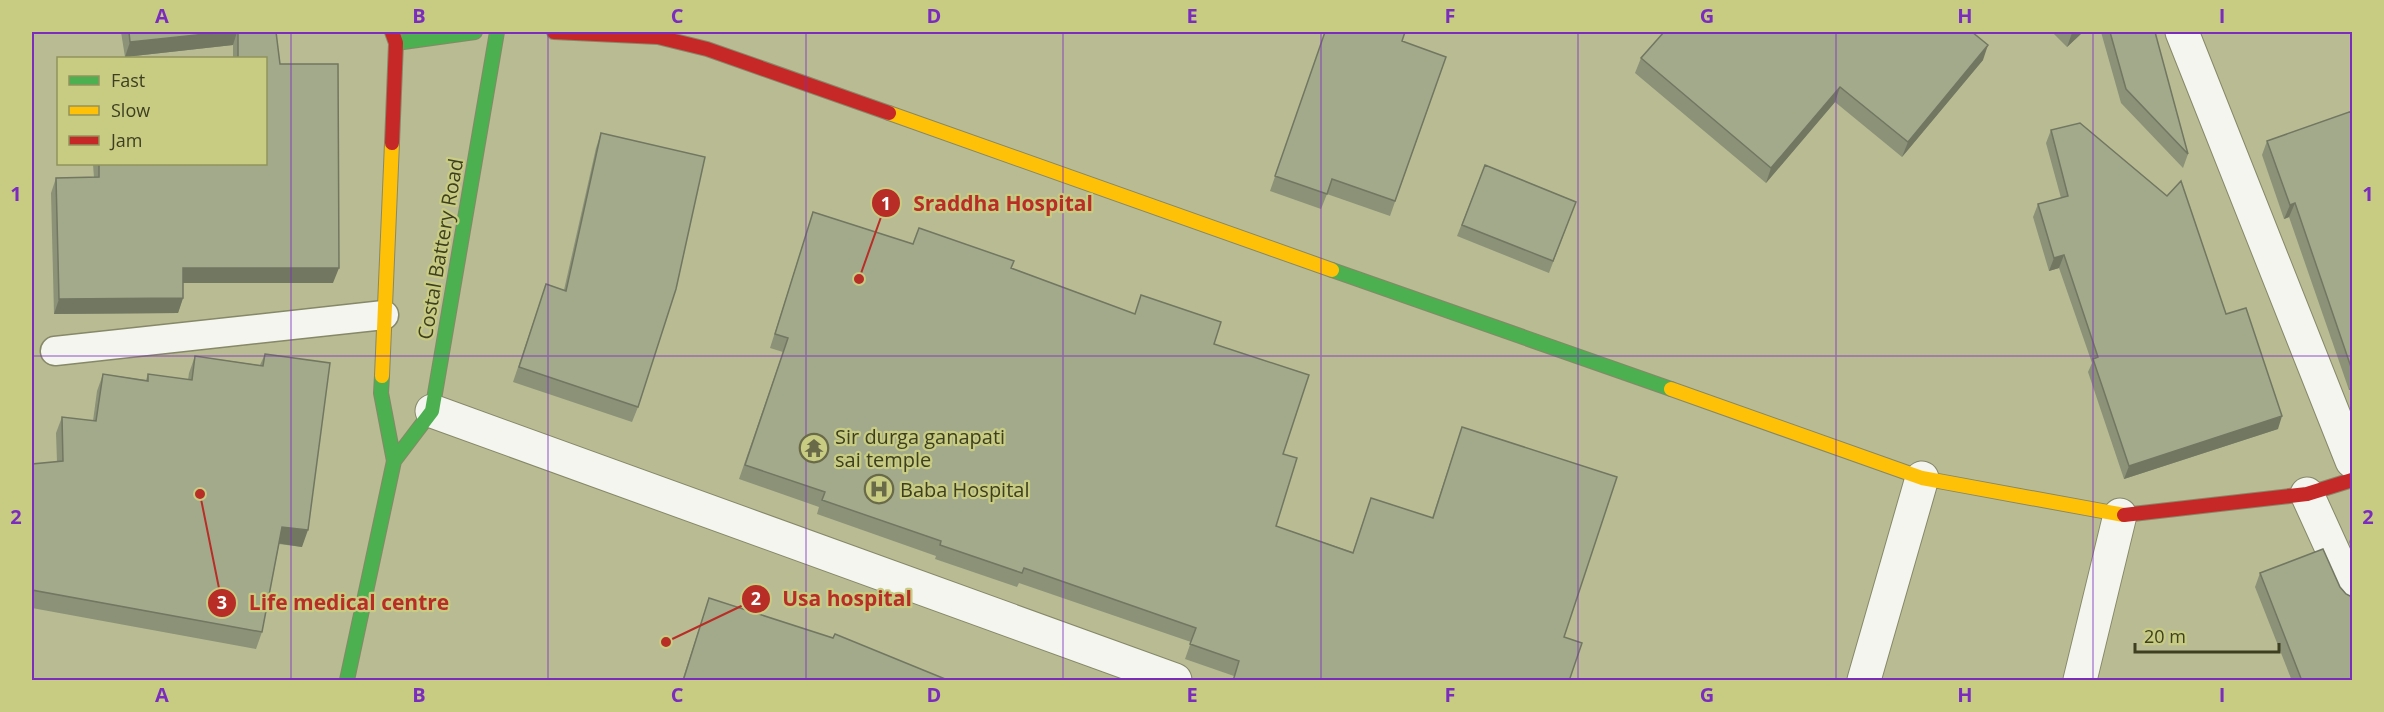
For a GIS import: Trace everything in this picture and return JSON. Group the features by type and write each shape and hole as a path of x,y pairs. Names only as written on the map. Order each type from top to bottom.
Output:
{"street":[{"path":"394,37 475,32"},
{"name":"Costal Battery Road","path":"394,461 432,411 497,32"},
{"path":"554,32 658,37 707,50 1922,478 2120,515 2307,494 2352,480"},
{"path":"2182,32 2352,461"},
{"name":"Costal Battery Road","path":"347,681 394,461 381,393 394,37"},
{"path":"432,411 1104,669 1175,681"},
{"path":"1864,681 1922,478"},
{"path":"2307,494 2352,593"},
{"path":"2080,681 2120,515"}],"lane":[{"path":"55,351 384,315"}],"building":[{"path":"129,32 225,32 130,42"},
{"path":"238,32 276,32 280,64 338,64 339,268 183,268 183,298 59,299 56,178 99,177 99,165 267,165 267,57 238,57"},
{"path":"1325,32 1405,32 1402,41 1446,57 1395,201 1332,179 1327,194 1275,176"},
{"path":"1664,32 1972,32 1988,45 1908,142 1840,87 1771,168 1641,58"},
{"path":"2110,32 2155,32 2188,154 2126,89"},
{"path":"2352,111 2352,370 2295,203 2290,205 2267,141"},
{"path":"2080,123 2167,196 2181,181 2226,314 2246,308 2282,416 2129,466 2093,359 2098,357 2064,255 2054,258 2038,204 2068,196 2051,130"},
{"path":"601,133 705,157 676,289 638,407 519,367 546,284 566,291"},
{"path":"1485,165 1576,202 1553,261 1462,225"},
{"path":"813,212 913,244 919,228 1014,261 1011,268 1135,314 1141,295 1221,322 1214,344 1309,375 1283,454 1297,458 1276,526 1353,553 1371,498 1433,518 1462,427 1617,477 1564,637 1582,643 1569,681 1233,681 1239,661 1190,644 1196,628 1024,568 1022,573 940,545 941,541 822,500 825,492 745,465 788,338 775,334"},
{"path":"265,354 330,363 308,530 282,527 262,632 32,590 32,464 63,461 62,417 96,421 103,374 148,381 148,374 192,380 195,356 263,366"},
{"path":"2323,549 2340,587 2352,597 2352,681 2302,681 2260,573"},
{"path":"709,598 833,638 835,634 950,681 683,681"}],"traffic: fast":[{"path":"396,43 475,32"},
{"path":"394,461 432,411 497,32"},
{"path":"1332,270 1671,389"},
{"path":"347,680 394,461 381,393 382,376"}],"traffic: slow":[{"path":"889,113 1332,270"},
{"path":"382,376 392,143"},
{"path":"1671,389 1922,478 2124,515"}],"traffic: jam":[{"path":"392,32 396,43 392,143"},
{"path":"554,32 658,37 707,49 889,113"},
{"path":"2124,515 2307,494 2352,480"}],"place":[{"name":"Sraddha Hospital","path":"859,279"},
{"name":"Sir durga ganapati sai temple","path":"814,448"},
{"name":"Baba Hospital","path":"879,489"},
{"name":"Life medical centre","path":"200,494"},
{"name":"Usa hospital","path":"666,642"}]}
